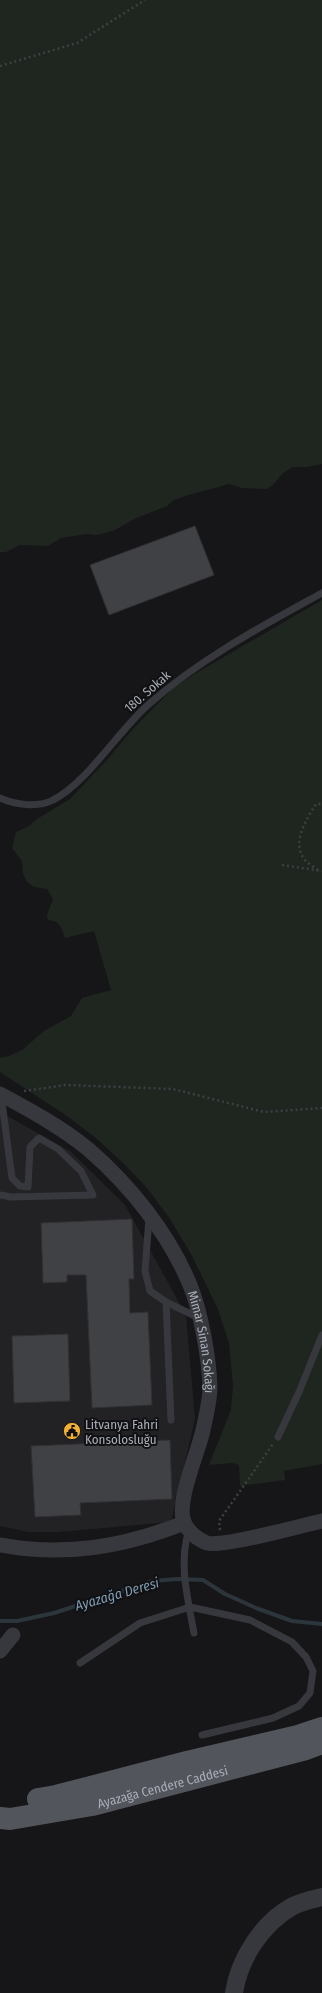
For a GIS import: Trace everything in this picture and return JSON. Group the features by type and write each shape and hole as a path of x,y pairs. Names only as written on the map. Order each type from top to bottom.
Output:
{"main road":[{"name":"Ayazağa Cendere Caddesi","path":"0,1803 56,1796 187,1762 298,1736 322,1728"},
{"name":"Ayazağa Cendere Caddesi","path":"0,1818 10,1819 92,1805 306,1749 322,1743"}],"street":[{"name":"Mimar Sinan Sokağı","path":"1,1094 56,1126 88,1149 136,1198 178,1260 190,1286 204,1342 210,1388 202,1438 183,1497 186,1526"},
{"path":"0,1545 29,1550 88,1550 186,1526 197,1538 209,1544 247,1539 322,1521"},
{"path":"0,1651 13,1635"},
{"path":"234,1993 243,1963 257,1940 272,1922 294,1905 322,1897"}],"lane":[{"name":"180. Sokak","path":"0,798 21,804 37,804 51,801 64,794 100,757 125,727 170,686 190,671 279,617 322,593"},
{"path":"0,1194 11,1197 93,1196 81,1171 58,1149 39,1138 30,1147 28,1187 20,1186 12,1178 1,1094"},
{"path":"149,1216 145,1271 150,1291 166,1302 199,1318"},
{"path":"166,1302 171,1420"},
{"path":"278,1437 299,1392 322,1335"},
{"path":"186,1526 184,1570 194,1633"},
{"path":"80,1663 140,1623 190,1607 250,1620 292,1642 306,1657 313,1671 310,1692 299,1706 273,1718 202,1735"}],"path":[{"path":"0,66 77,44 145,0"},
{"path":"318,870 305,860 298,844 305,822 316,804 322,804"},
{"path":"282,865 322,871"},
{"path":"1,1094 66,1085 174,1089 264,1112 322,1108"},
{"path":"221,1542 219,1521 278,1437"}],"shaded area":[{"path":"0,0 322,0 322,464 307,467 293,467 283,473 273,485 267,489 242,488 229,484 174,500 167,506 134,519 115,530 98,535 87,534 61,538 48,546 20,545 6,552 0,552"},
{"path":"322,600 322,1464 284,1471 285,1480 240,1486 239,1465 232,1463 209,1465 231,1410 233,1385 229,1343 218,1309 191,1254 170,1219 147,1188 126,1166 97,1139 67,1116 0,1072 0,1058 22,1050 44,1031 71,1016 82,998 111,990 94,931 65,938 58,923 48,920 47,915 53,899 47,889 34,887 27,882 23,874 22,861 12,848 16,832 29,826 37,819 70,799 106,761 131,731 172,689 193,675"},
{"path":"0,1112 70,1151 125,1205 186,1315 195,1419 171,1522 58,1532 28,1532 0,1526"}],"building":[{"path":"195,526 214,575 109,615 90,565"},
{"path":"132,1219 134,1279 129,1279 130,1313 148,1312 152,1405 92,1408 86,1275 67,1275 67,1282 43,1283 41,1223"},
{"path":"68,1334 70,1401 14,1403 12,1336"},
{"path":"170,1440 172,1499 80,1503 81,1515 35,1517 31,1446"}],"waterway":[{"name":"Ayazağa Deresi","path":"0,1621 17,1621 54,1613 153,1581 177,1579 203,1580 225,1594 256,1608 292,1621 322,1624"}],"place":[{"name":"Litvanya Fahri Konsolosluğu","path":"72,1431"}]}
